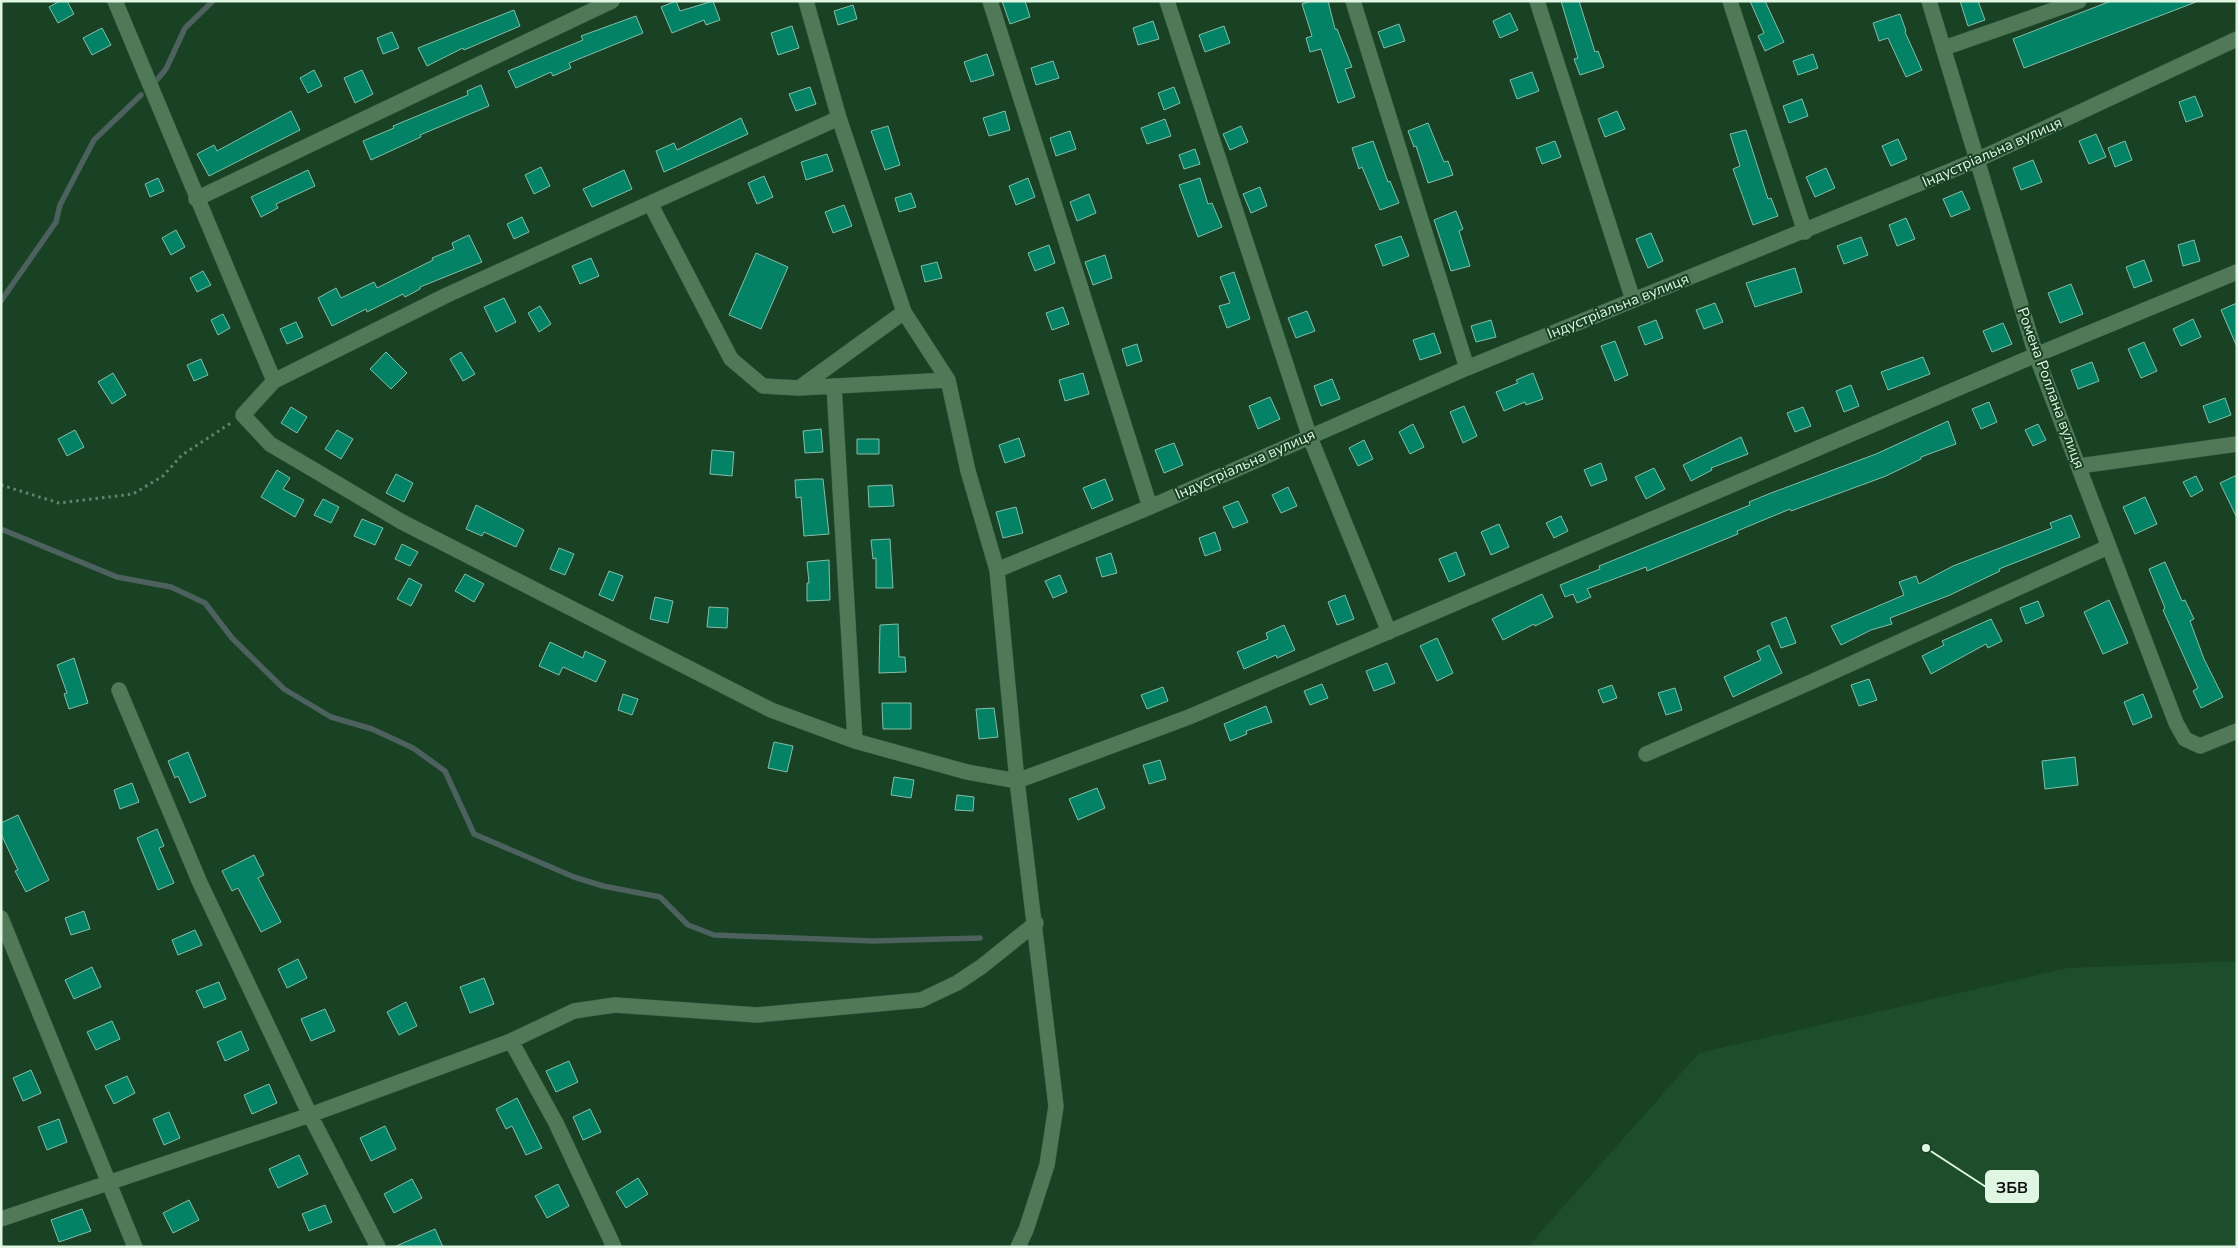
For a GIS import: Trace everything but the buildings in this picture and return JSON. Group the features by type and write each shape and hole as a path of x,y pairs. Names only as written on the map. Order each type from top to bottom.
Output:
{"street":[{"path":"115,1 196,200 274,381"},
{"path":"196,200 612,1"},
{"path":"806,1 839,118 904,312 948,380 968,471 998,570 1018,781 1056,1106 1047,1165 1026,1230 1018,1247"},
{"path":"990,1 1150,507"},
{"path":"1167,1 1309,435 1389,632"},
{"path":"1353,1 1467,368"},
{"path":"1537,1 1633,300"},
{"path":"1730,1 1805,232"},
{"name":"Ромена Роллана вулиця","path":"1930,1 2036,355 2176,723 2185,739 2200,746 2237,731"},
{"path":"1944,48 2079,1"},
{"name":"Індустріальна вулиця","path":"998,570 1150,507 1309,435 1467,368 1805,232 1977,160 2237,39"},
{"path":"839,118 651,205 447,295 274,381 243,415 270,444 402,522 770,710 855,741 967,772 1018,781 1189,717 2036,355 2237,272"},
{"path":"651,205 731,359 763,386 799,388 948,380"},
{"path":"799,388 904,312"},
{"path":"834,386 855,741"},
{"path":"2079,466 2237,444"},
{"path":"1646,754 1820,678 2108,547"},
{"path":"119,690 200,883 310,1115 378,1247"},
{"path":"1,918 135,1247"},
{"path":"1,1219 110,1184 310,1115 512,1041 574,1011 615,1004 757,1015 921,1000 957,983 981,967 1036,923"},
{"path":"512,1041 556,1123 614,1247"}],"path":[{"path":"1,485 58,503 133,494 163,476 182,455 243,415"}],"shaded area":[{"path":"2237,961 2237,1247 1532,1247 1531,1243 1699,1053 2068,968"}],"waterway":[{"path":"156,81 166,69 185,28 213,1"},
{"path":"1,301 56,222 60,205 94,140 141,95"},
{"path":"1,529 117,577 171,587 205,603 232,638 284,689 331,717 372,729 413,748 445,771 474,834 574,877 603,886 660,897 688,925 714,935 873,941 980,938"}],"place":[{"name":"ЗБВ","path":"1926,1148"}]}
